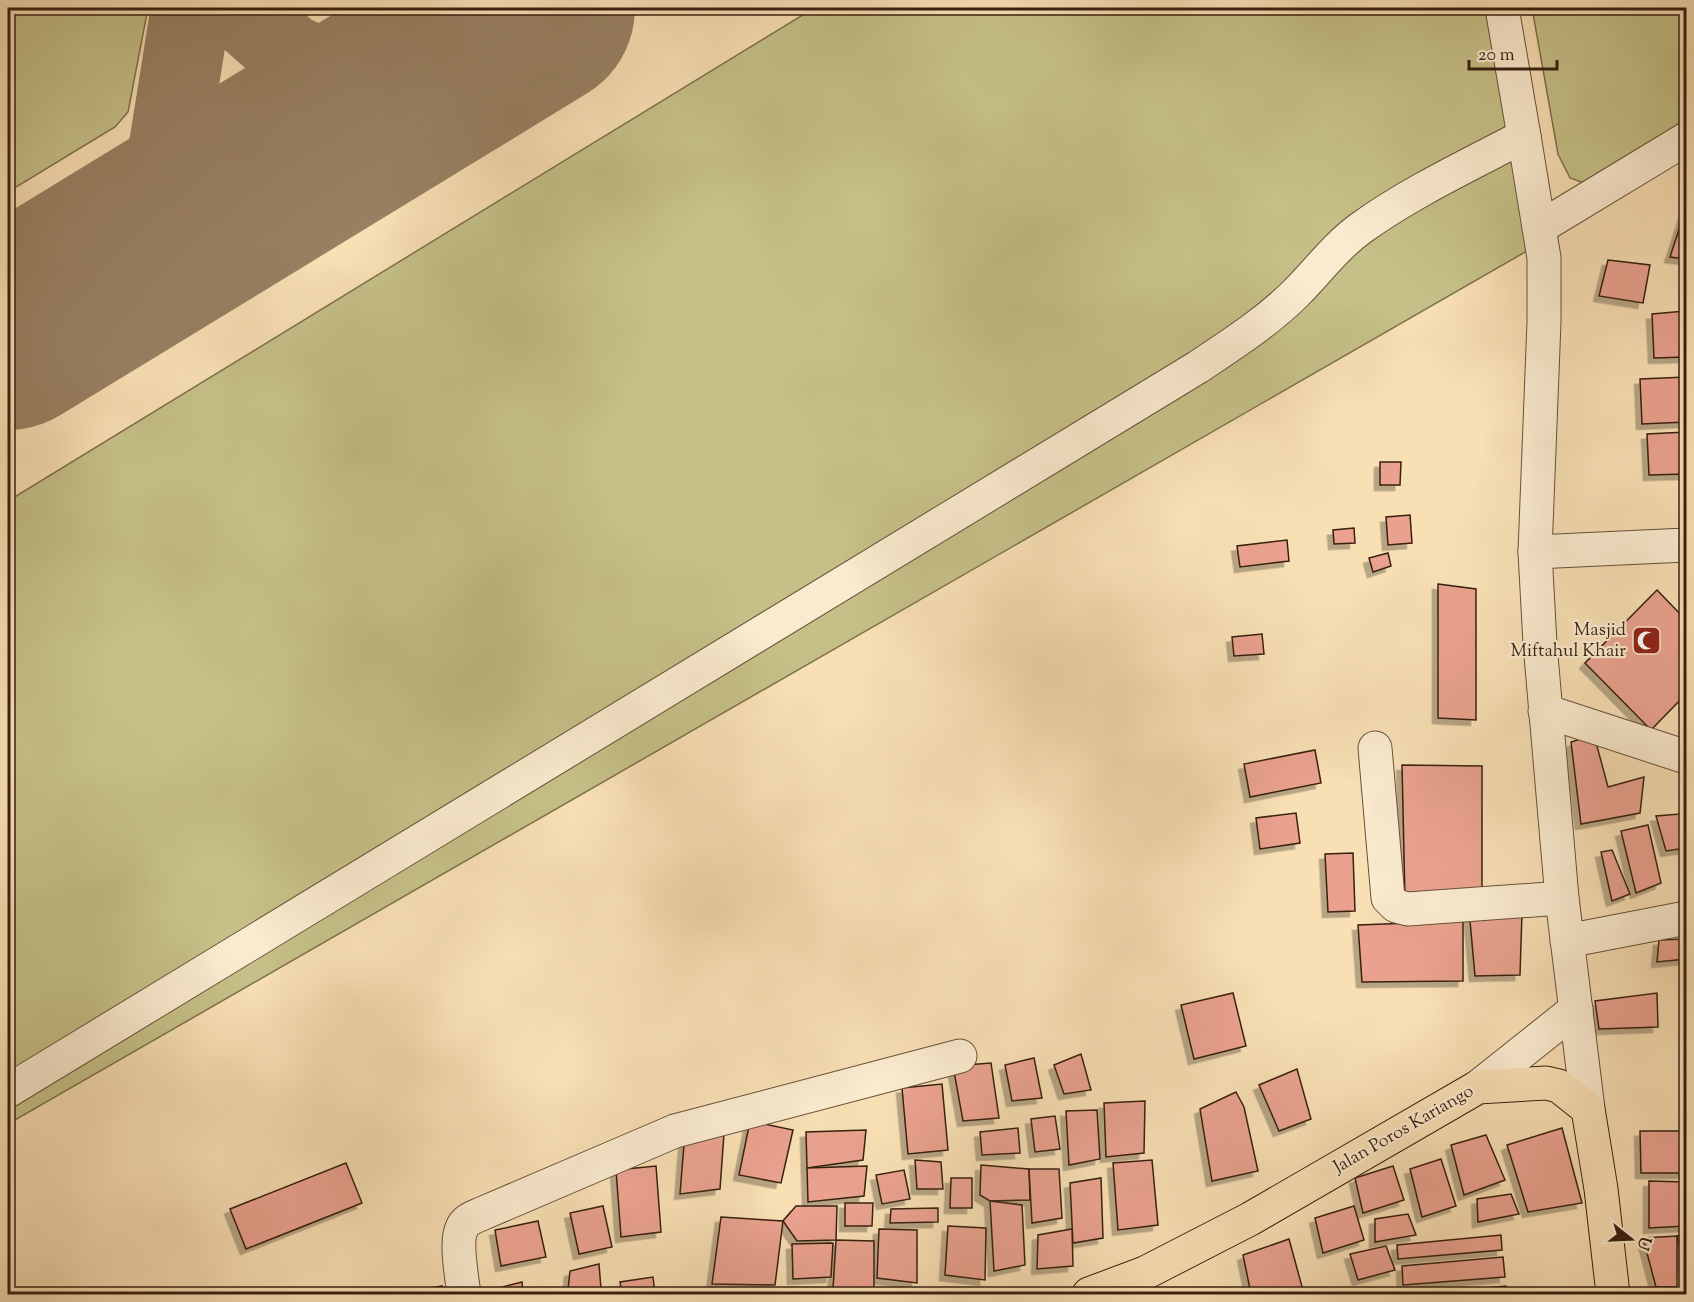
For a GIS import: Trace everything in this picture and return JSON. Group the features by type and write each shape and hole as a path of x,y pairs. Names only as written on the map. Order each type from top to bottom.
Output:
{"main road":[{"name":"Jalan Poros Kariango","path":"1103,1292 1250,1219 1478,1087 1546,1083 1559,1086 1588,1109"},
{"path":"1588,1109 1601,1189 1613,1294"}],"street":[{"path":"1502,8 1544,258 1544,322 1535,552 1545,711 1562,898 1588,1109"},
{"path":"8,1090 1198,367 1261,324 1297,292 1328,257 1359,229 1408,197 1524,136"},
{"path":"1539,228 1686,139"},
{"path":"1535,552 1686,545"},
{"path":"1545,711 1686,757"},
{"path":"1375,747 1388,898 1396,906 1408,909 1562,898"},
{"path":"1567,941 1686,918"},
{"path":"1478,1087 1576,1009"},
{"path":"464,1294 459,1253 461,1228 467,1221 481,1214 675,1131 960,1056"}],"shaded area":[{"path":"8,8 148,8 128,112 115,127 8,192"},
{"path":"814,8 1515,8 1553,236 8,1124 8,501"},
{"path":"1532,8 1686,8 1686,157 1584,183 1570,178 1558,154"}],"building":[{"path":"1684,214 1686,215 1686,259 1670,257"},
{"path":"1608,260 1650,265 1643,303 1599,296"},
{"path":"1685,311 1686,357 1654,358 1652,314"},
{"path":"1686,377 1686,422 1642,424 1640,379"},
{"path":"1686,432 1686,474 1649,475 1647,434"},
{"path":"1380,462 1401,462 1400,485 1380,485"},
{"path":"1410,515 1412,543 1388,545 1386,517"},
{"path":"1354,528 1355,543 1334,544 1333,530"},
{"path":"1287,540 1289,561 1240,567 1237,546"},
{"path":"1388,553 1391,566 1373,572 1369,558"},
{"path":"1438,584 1476,589 1476,720 1438,718"},
{"name":"Masjid Miftahul Khair","path":"1657,590 1686,620 1686,694 1651,730 1585,663"},
{"path":"1262,634 1264,654 1234,656 1232,637"},
{"path":"1594,735 1608,787 1644,777 1640,813 1581,824 1571,742"},
{"path":"1315,750 1321,783 1250,797 1244,764"},
{"path":"1402,765 1482,766 1482,898 1405,899"},
{"path":"1296,813 1300,843 1260,849 1256,818"},
{"path":"1680,814 1686,848 1666,851 1656,816"},
{"path":"1648,825 1661,883 1636,893 1621,831"},
{"path":"1612,850 1630,894 1612,901 1601,852"},
{"path":"1353,853 1355,911 1328,912 1325,854"},
{"path":"1469,910 1522,913 1520,975 1475,976"},
{"path":"1463,921 1463,981 1362,982 1358,925"},
{"path":"1686,939 1686,959 1657,962 1659,940"},
{"path":"1233,993 1246,1046 1194,1059 1181,1005"},
{"path":"1657,993 1658,1027 1599,1029 1595,1001"},
{"path":"1081,1054 1091,1090 1064,1094 1054,1065"},
{"path":"1034,1058 1042,1098 1012,1101 1005,1065"},
{"path":"991,1063 999,1118 963,1121 953,1066"},
{"path":"1297,1069 1311,1119 1279,1131 1259,1085"},
{"path":"942,1084 948,1150 908,1154 902,1088"},
{"path":"1236,1092 1244,1107 1258,1171 1212,1181 1200,1109"},
{"path":"1145,1101 1144,1153 1106,1157 1104,1103"},
{"path":"1097,1110 1100,1159 1069,1165 1066,1111"},
{"path":"1055,1116 1060,1149 1035,1152 1031,1119"},
{"path":"750,1121 793,1130 781,1183 739,1175"},
{"path":"1018,1128 1020,1153 982,1155 980,1132"},
{"path":"1562,1128 1582,1203 1528,1212 1507,1145"},
{"path":"866,1130 863,1160 807,1168 806,1132"},
{"path":"1640,1131 1686,1131 1686,1173 1641,1173"},
{"path":"685,1132 724,1134 720,1189 680,1194"},
{"path":"1486,1135 1505,1180 1464,1195 1451,1145"},
{"path":"1441,1159 1456,1206 1422,1217 1410,1169"},
{"path":"915,1160 941,1162 943,1189 917,1189"},
{"path":"1152,1160 1158,1225 1118,1230 1113,1163"},
{"path":"346,1163 362,1203 246,1249 230,1209"},
{"path":"981,1165 1029,1169 1030,1200 990,1201 980,1195"},
{"path":"656,1166 661,1232 621,1237 616,1170"},
{"path":"867,1166 864,1196 808,1202 807,1168"},
{"path":"1393,1166 1404,1200 1363,1213 1355,1178"},
{"path":"1029,1169 1059,1169 1062,1218 1032,1223"},
{"path":"904,1170 910,1199 882,1204 876,1175"},
{"path":"951,1178 972,1178 972,1208 950,1208"},
{"path":"1101,1178 1103,1238 1073,1243 1070,1183"},
{"path":"1649,1181 1686,1182 1686,1226 1649,1228"},
{"path":"1511,1194 1519,1214 1478,1222 1477,1199"},
{"path":"990,1201 1022,1205 1025,1265 994,1271"},
{"path":"845,1203 873,1203 872,1226 845,1226"},
{"path":"603,1206 612,1247 579,1254 570,1213"},
{"path":"796,1206 837,1206 836,1240 797,1241 783,1221"},
{"path":"1354,1206 1364,1240 1323,1253 1315,1218"},
{"path":"938,1208 938,1222 890,1223 891,1209"},
{"path":"1408,1214 1416,1235 1375,1242 1375,1219"},
{"path":"721,1217 783,1221 775,1285 712,1284"},
{"path":"538,1221 546,1257 501,1266 495,1230"},
{"path":"948,1226 986,1228 985,1280 945,1275"},
{"path":"879,1229 917,1230 917,1283 877,1278"},
{"path":"1072,1229 1073,1266 1037,1269 1038,1235"},
{"path":"1501,1235 1502,1250 1398,1259 1397,1245"},
{"path":"1686,1235 1686,1273 1677,1236"},
{"path":"1677,1236 1677,1287 1656,1287 1643,1238"},
{"path":"1289,1239 1304,1294 1251,1294 1243,1255"},
{"path":"836,1240 874,1241 874,1293 833,1289"},
{"path":"833,1243 831,1277 793,1279 792,1244"},
{"path":"1386,1246 1395,1270 1358,1280 1350,1254"},
{"path":"1503,1257 1505,1277 1403,1285 1402,1266"},
{"path":"599,1264 601,1289 568,1290 570,1271"},
{"path":"653,1277 655,1294 622,1294 620,1282"},
{"path":"522,1282 523,1294 493,1294 494,1289"},
{"path":"442,1286 442,1294 399,1294"},
{"path":"1506,1286 1507,1294 1424,1294"}],"taxiway":[{"path":"88,281 132,240 153,204 169,145 191,8"},
{"path":"238,8 290,54 343,78 397,92"}],"runway":[{"path":"8,330 535,8"}],"place":[{"name":"Masjid Miftahul Khair","path":"1647,641"}]}
